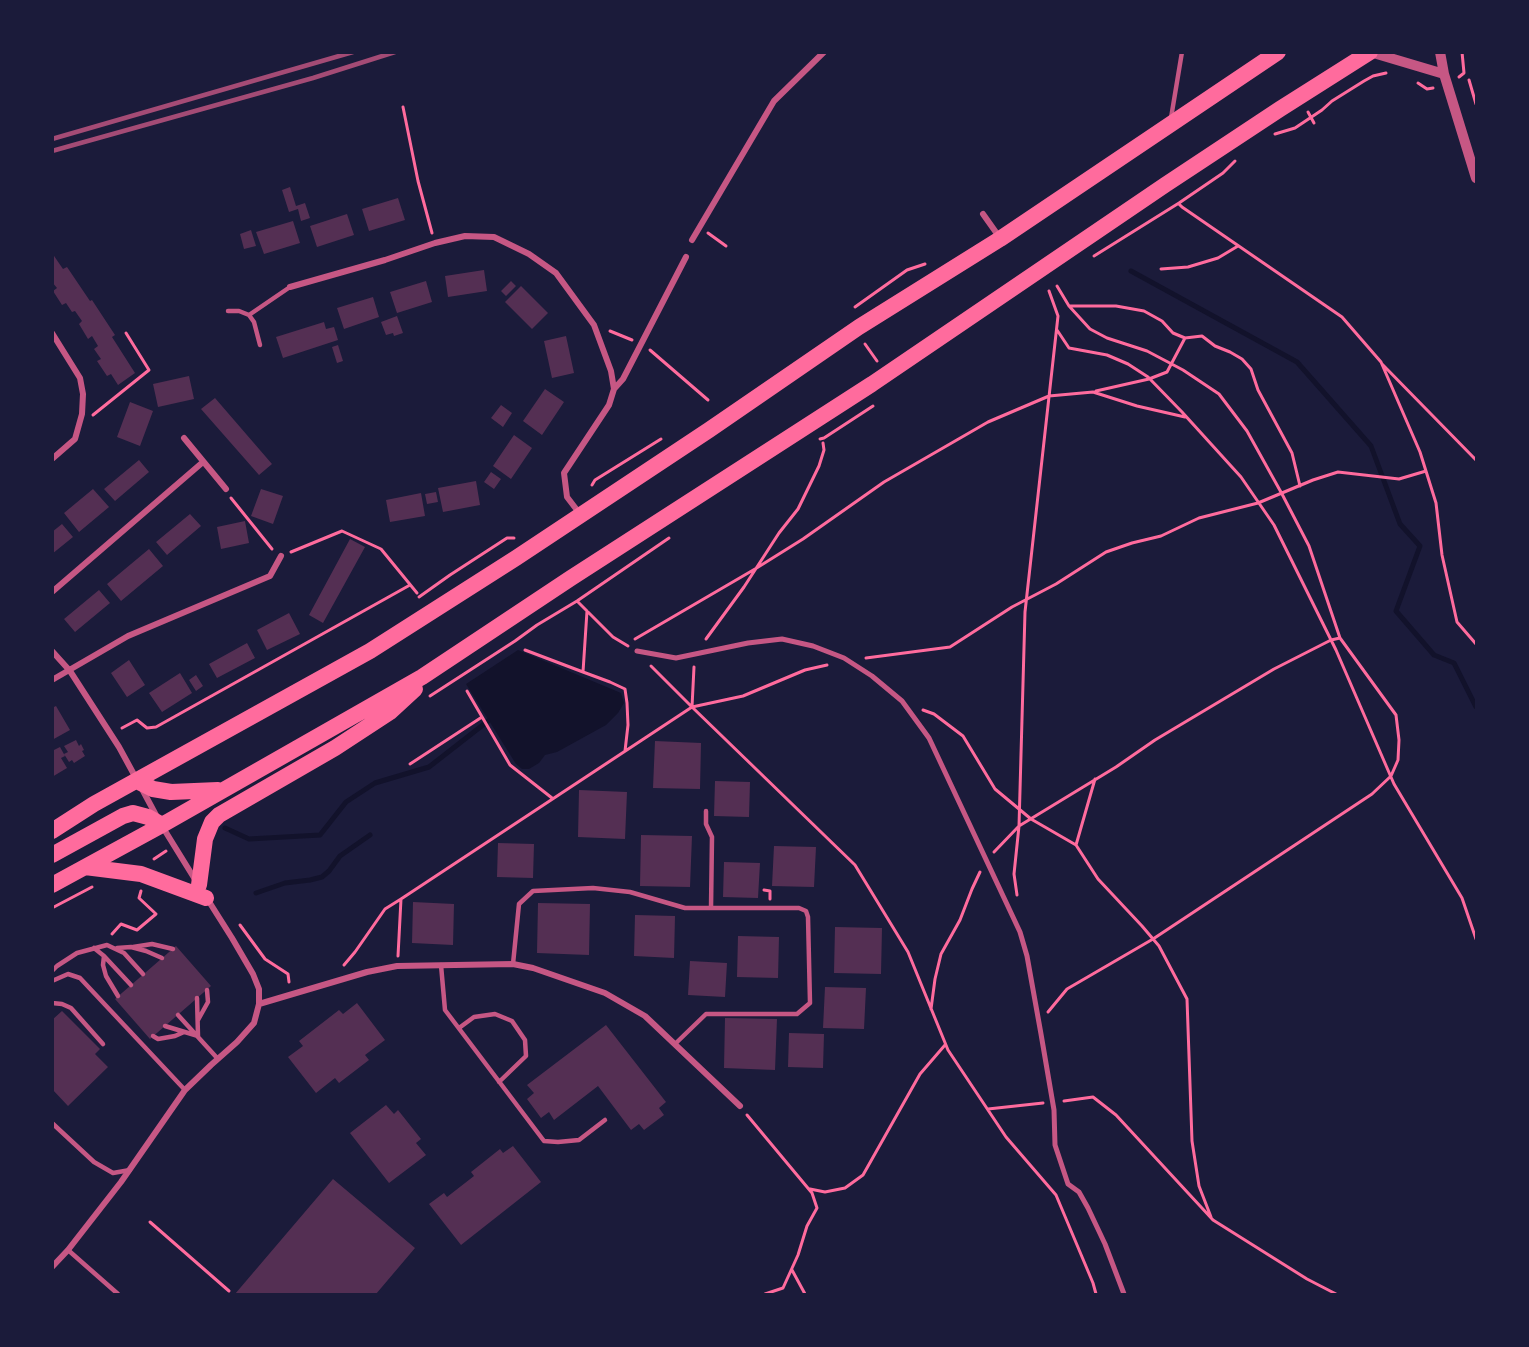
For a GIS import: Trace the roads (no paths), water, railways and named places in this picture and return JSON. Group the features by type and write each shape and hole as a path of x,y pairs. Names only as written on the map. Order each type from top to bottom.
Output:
{"highway":[{"path":"52,831 94,804 370,651 516,558 576,509 709,430 868,322 1000,239 1278,52"},
{"path":"52,885 422,677 872,384 1273,113 1370,52"},
{"path":"84,867 141,874 202,891 201,862 205,839 212,822 219,815 335,748 390,712 442,664"},
{"path":"137,781 153,789 171,792 224,790"},
{"path":"52,855 123,816 133,813 148,817 162,825"}],"street":[{"path":"692,240 774,100 824,52"},
{"path":"1370,52 1445,78"},
{"path":"1440,52 1445,78 1476,178"},
{"path":"983,214 1000,239"},
{"path":"290,287 435,243 465,236 494,237 529,254 556,273 594,325 611,371 614,389"},
{"path":"576,509 567,497 564,473 609,405 614,389 623,379 686,257"},
{"path":"52,333 80,378 83,394 82,414 75,439 52,459"},
{"path":"184,438 226,489"},
{"path":"52,592 203,462"},
{"path":"52,680 128,636 270,576 281,556"},
{"path":"637,651 676,658 748,643 782,639 813,646 848,661 872,676 902,701 929,738 1020,932 1027,956 1053,1102 1055,1145 1068,1184 1079,1192 1088,1208 1124,1294"},
{"path":"52,651 70,670 119,747 162,825 253,974 259,989 259,1004 254,1023 185,1090 130,1170 68,1250 52,1267"},
{"path":"259,1004 367,972 397,966 513,964 533,968 605,993 645,1016 740,1107"}],"lane":[{"path":"1170,124 1182,52"},
{"path":"249,315 290,287"},
{"path":"228,311 239,310 249,315 254,322 260,345"},
{"path":"706,811 706,824 712,837 711,908"},
{"path":"513,964 519,904 533,891 593,888 630,892 685,908 799,908 806,911 810,1003 797,1014 706,1014 675,1044"},
{"path":"114,948 152,944 173,949"},
{"path":"52,971 77,953 107,945 124,953 143,974"},
{"path":"130,947 162,958"},
{"path":"94,948 131,986"},
{"path":"104,956 103,965 106,976 118,996"},
{"path":"441,965 445,1010 544,1141 579,1140 605,1120"},
{"path":"52,981 68,974 80,978 185,1090"},
{"path":"198,1020 208,1002 207,990"},
{"path":"197,998 198,1036"},
{"path":"53,1002 71,1008 103,1044"},
{"path":"459,1028 474,1017 495,1014 513,1021 525,1040 526,1056 499,1082"},
{"path":"178,1015 218,1059"},
{"path":"165,1026 198,1036"},
{"path":"153,1036 158,1039 184,1032"},
{"path":"52,1123 94,1162 113,1173 130,1170"},
{"path":"68,1250 118,1294"}],"waterway":[{"path":"1131,271 1297,362 1371,446 1400,524 1420,546 1396,611 1434,655 1454,663 1476,707"},
{"path":"225,828 249,839 320,835 346,802 375,783 429,767 488,721"},
{"path":"256,893 285,883 322,877 340,856 370,835"}],"railway":[{"path":"52,139 353,52"},
{"path":"52,151 313,78 395,52"}]}
